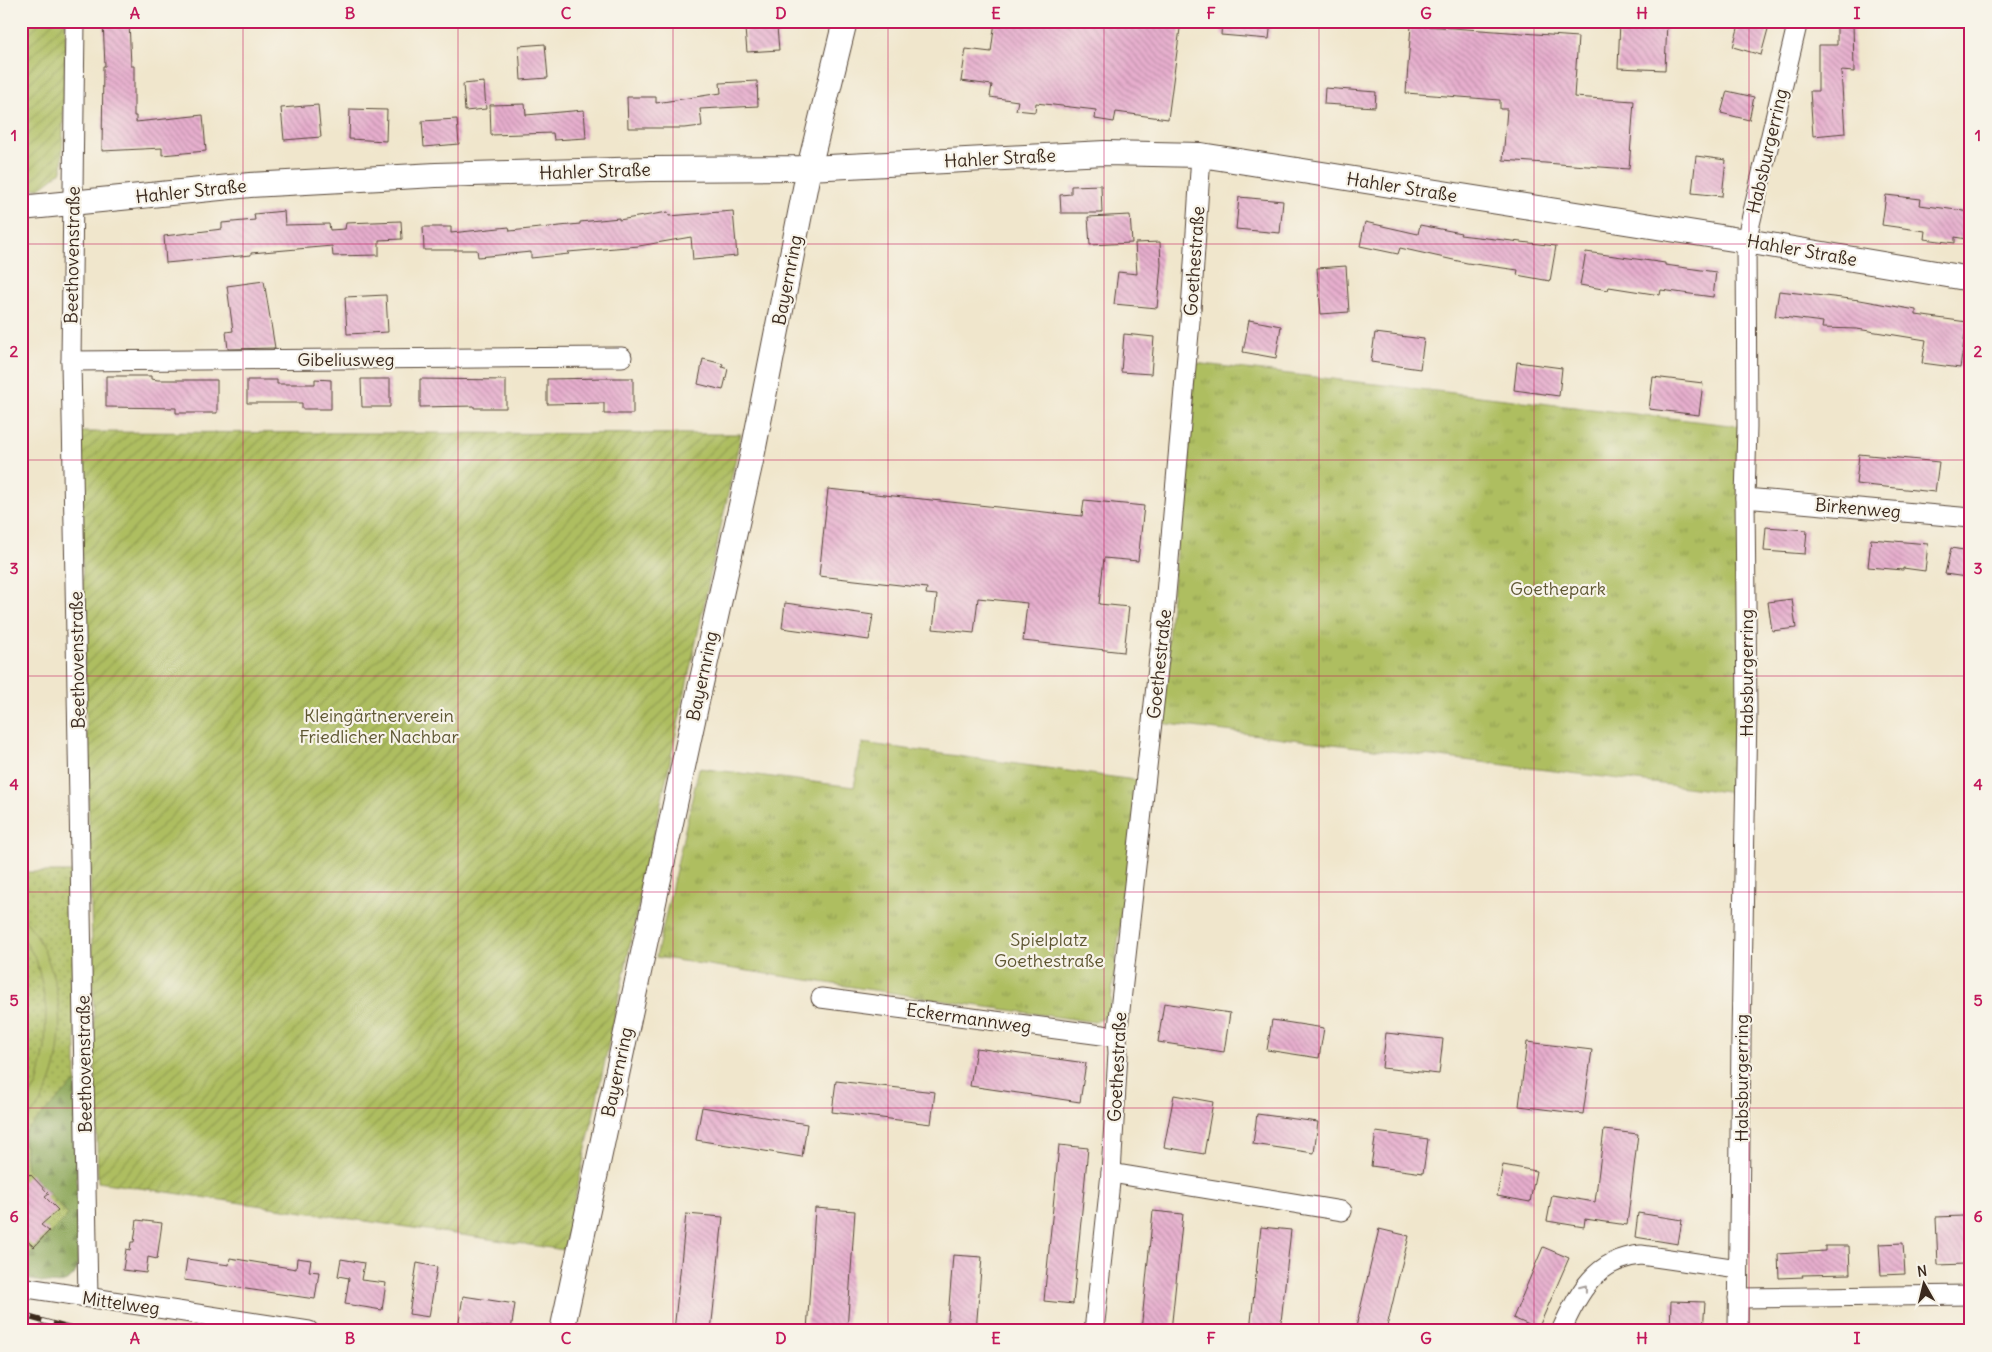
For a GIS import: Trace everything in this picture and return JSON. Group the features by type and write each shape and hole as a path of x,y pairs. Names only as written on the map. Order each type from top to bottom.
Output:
{"street":[{"name":"Beethovenstraße","path":"75,21 71,361 88,1298"},
{"name":"Bayernring","path":"562,1331 700,687 753,452 809,168 845,21"},
{"name":"Habsburgerring","path":"1738,1331 1747,712 1745,498 1748,427 1746,241 1798,21"},
{"name":"Hahler Straße","path":"21,208 250,185 427,175 649,169 809,168 1105,153 1201,155 1746,241 1971,279"},
{"name":"Goethestraße","path":"1094,1331 1111,1172 1118,1052 1117,1037 1165,605 1192,310 1201,155"},
{"name":"Gibeliusweg","path":"71,361 622,358"},
{"name":"Birkenweg","path":"1745,498 1971,518"},
{"name":"Eckermannweg","path":"821,998 1117,1037"},
{"path":"1111,1172 1342,1211"},
{"path":"1561,1331 1572,1306 1583,1289 1612,1262 1626,1256 1641,1255 1738,1269"},
{"name":"Mittelweg","path":"21,1287 309,1331"},
{"path":"1738,1298 1971,1295"}],"green space":[{"path":"21,21 66,21 62,171 40,188 21,190"},
{"name":"Goethepark","path":"1194,363 1747,427 1735,793 1160,723"},
{"name":"Kleingärtnerverein Friedlicher Nachbar","path":"79,432 741,434 564,1250 98,1182"},
{"name":"Spielplatz Goethestraße","path":"862,743 1142,781 1124,893 1110,1009 1104,1018 1094,1022 656,957 699,768 854,787"},
{"path":"21,872 75,872 76,1081 24,1133 27,1170 68,1215 24,1260 21,1258"},
{"path":"21,916 37,937 49,962 56,991 60,1021 58,1051 51,1080 39,1104 21,1124 21,1110 37,1085 45,1049 46,1009 36,959 21,935"},
{"path":"76,1081 78,1267 74,1275 62,1283 46,1283 21,1278 21,1258 24,1260 68,1215 27,1170 24,1133"}],"building":[{"path":"103,21 129,21 131,66 134,66 134,116 136,116 136,122 203,115 206,151 162,155 162,148 102,151 103,66 105,66"},
{"path":"995,21 1181,21 1168,119 1116,112 1114,122 1095,119 1096,110 1036,103 1035,112 1016,110 1018,101 990,97 992,85 961,81 966,49 991,52"},
{"path":"1222,21 1271,21 1269,39 1221,35"},
{"path":"1620,21 1667,21 1665,70 1618,68"},
{"path":"1740,21 1768,29 1761,55 1733,47"},
{"path":"1837,21 1853,21 1854,72 1841,71 1845,133 1813,136 1810,91 1818,91 1818,45 1837,45"},
{"path":"1411,25 1578,37 1574,97 1634,101 1629,169 1503,160 1507,109 1500,109 1500,100 1406,93"},
{"path":"777,27 779,50 747,52 745,29"},
{"path":"545,44 548,78 521,80 519,46"},
{"path":"757,81 758,106 700,109 702,126 684,128 628,128 627,97 656,97 656,103 721,93 720,83"},
{"path":"484,82 486,109 465,111 463,84"},
{"path":"1325,88 1376,92 1375,107 1324,104"},
{"path":"1727,91 1754,97 1749,120 1721,113"},
{"path":"525,104 526,115 584,110 586,138 554,140 553,133 491,135 490,105"},
{"path":"318,105 321,137 284,140 281,108"},
{"path":"350,109 387,110 386,141 349,139"},
{"path":"457,119 459,144 424,147 422,121"},
{"path":"1696,156 1726,160 1722,196 1692,193"},
{"path":"1101,185 1102,213 1061,213 1060,195 1071,194 1071,186"},
{"path":"1886,195 1921,199 1920,205 1971,212 1971,240 1955,237 1955,243 1924,239 1925,231 1882,225"},
{"path":"1239,197 1283,201 1280,233 1236,229"},
{"path":"284,211 285,225 329,224 330,230 345,229 346,223 401,221 402,239 379,240 379,255 333,256 332,246 166,263 164,236 222,229 222,223 255,220 254,214"},
{"path":"733,211 737,256 693,260 691,237 639,246 568,252 569,254 531,258 531,252 478,257 477,250 424,250 423,227 451,227 451,233 509,227 510,231 619,218 619,220 668,212 669,216"},
{"path":"1130,215 1132,243 1090,245 1088,217"},
{"path":"1365,222 1418,234 1420,225 1461,233 1460,235 1556,246 1550,281 1517,275 1518,270 1467,263 1400,248 1398,254 1360,246"},
{"path":"1160,242 1161,265 1157,308 1114,304 1118,272 1137,274 1135,243"},
{"path":"1586,252 1716,272 1713,297 1661,290 1660,295 1609,287 1608,290 1580,285"},
{"path":"1346,266 1349,312 1321,314 1317,268"},
{"path":"264,281 275,348 228,349 226,332 233,331 227,286"},
{"path":"1779,291 1860,300 1916,310 1916,315 1967,322 1960,368 1922,363 1926,340 1857,329 1822,328 1823,322 1775,316"},
{"path":"386,295 388,332 347,334 345,297"},
{"path":"1249,320 1281,326 1276,358 1243,352"},
{"path":"1375,333 1424,339 1420,369 1371,362"},
{"path":"1124,334 1154,337 1151,374 1121,372"},
{"path":"703,359 723,364 722,367 728,369 723,390 698,384"},
{"path":"1517,362 1562,368 1559,396 1514,390"},
{"path":"106,376 151,376 151,379 158,380 217,380 217,413 176,413 176,408 106,407"},
{"path":"1653,377 1703,383 1699,415 1649,409"},
{"path":"633,378 633,414 604,414 604,403 547,404 547,379"},
{"path":"315,379 331,380 331,409 302,409 302,403 247,403 247,380 277,380 277,384 315,384"},
{"path":"361,379 390,379 390,407 362,407"},
{"path":"420,379 506,380 506,408 474,408 474,406 420,407"},
{"path":"1859,454 1939,462 1935,492 1856,484"},
{"path":"828,489 1082,516 1084,500 1144,506 1138,561 1104,558 1099,604 1129,607 1124,652 1023,641 1027,603 978,598 974,633 933,629 937,595 926,594 927,588 819,576"},
{"path":"1766,527 1807,530 1805,554 1764,551"},
{"path":"1871,539 1928,544 1925,571 1868,567"},
{"path":"1951,548 1970,551 1966,577 1945,574"},
{"path":"1792,599 1796,628 1772,631 1768,602"},
{"path":"785,603 873,615 869,640 782,628"},
{"path":"1164,1003 1230,1013 1224,1052 1158,1042"},
{"path":"1272,1020 1324,1028 1319,1058 1267,1050"},
{"path":"1386,1033 1443,1039 1439,1074 1382,1068"},
{"path":"1527,1042 1592,1050 1583,1114 1519,1106"},
{"path":"976,1048 1086,1063 1080,1102 970,1086"},
{"path":"836,1081 935,1092 931,1124 832,1112"},
{"path":"1174,1095 1213,1102 1204,1154 1164,1147"},
{"path":"702,1107 807,1124 802,1157 696,1140"},
{"path":"1257,1114 1318,1122 1314,1153 1253,1144"},
{"path":"1604,1130 1638,1134 1627,1225 1585,1219 1584,1227 1547,1221 1552,1195 1595,1202"},
{"path":"1376,1132 1428,1139 1423,1173 1371,1166"},
{"path":"1059,1145 1088,1148 1073,1304 1044,1301"},
{"path":"1503,1165 1536,1171 1530,1202 1497,1196"},
{"path":"30,1174 49,1194 45,1197 58,1210 41,1225 49,1231 34,1247 21,1235 21,1183"},
{"path":"815,1208 855,1211 847,1331 807,1331"},
{"path":"1153,1211 1183,1214 1171,1331 1141,1331"},
{"path":"1638,1213 1682,1220 1678,1244 1635,1237"},
{"path":"686,1214 723,1217 711,1331 674,1331"},
{"path":"1963,1216 1965,1264 1938,1265 1936,1217"},
{"path":"137,1220 162,1223 157,1259 148,1257 146,1273 123,1270 126,1249 130,1250 131,1242 134,1242"},
{"path":"1261,1227 1291,1230 1280,1331 1250,1331"},
{"path":"1379,1229 1409,1236 1386,1331 1355,1331"},
{"path":"1903,1243 1905,1274 1881,1275 1879,1244"},
{"path":"1825,1246 1849,1246 1850,1274 1802,1275 1803,1277 1779,1278 1778,1254 1825,1251"},
{"path":"1543,1247 1569,1258 1538,1329 1513,1318"},
{"path":"953,1255 982,1257 976,1331 947,1331"},
{"path":"230,1258 296,1269 297,1258 311,1260 309,1271 319,1272 315,1299 184,1280 187,1259 229,1265"},
{"path":"341,1259 364,1263 361,1280 386,1283 382,1310 345,1304 349,1278 338,1276"},
{"path":"417,1263 437,1267 429,1317 409,1314"},
{"path":"463,1296 515,1304 511,1330 459,1322"},
{"path":"1671,1301 1705,1302 1703,1331 1670,1331"}],"railway":[{"path":"21,1315 79,1331"}]}
